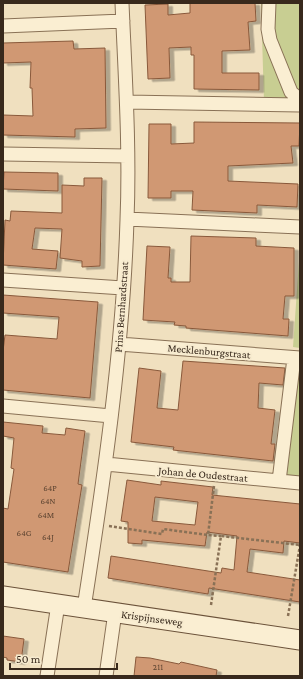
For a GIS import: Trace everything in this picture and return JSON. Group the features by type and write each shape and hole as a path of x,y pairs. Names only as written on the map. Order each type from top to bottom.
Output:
{"street":[{"name":"Prins Bernhardstraat","path":"84,608 106,464 119,344 123,288 127,219 128,156 122,3"},
{"path":"269,3 268,30 270,40 291,92 300,100"},
{"path":"3,26 123,21"},
{"path":"127,102 300,105"},
{"path":"3,154 128,156"},
{"path":"127,219 300,227"},
{"path":"3,280 123,288"},
{"name":"Mecklenburgstraat","path":"119,344 297,358"},
{"path":"280,481 297,358"},
{"path":"3,406 111,416"},
{"name":"Johan de Oudestraat","path":"106,464 300,483"},
{"name":"Krispijnseweg","path":"3,596 300,640"},
{"path":"47,676 58,604"},
{"path":"106,676 115,612"}],"path":[{"path":"208,534 215,484"},
{"path":"108,526 162,534 163,529 300,545 288,616"},
{"path":"211,605 221,536"}],"green space":[{"path":"261,3 300,3 300,102 264,102"},
{"path":"300,247 300,348 293,347"},
{"path":"296,367 300,367 300,477 284,475"}],"building":[{"path":"190,3 255,3 256,21 248,22 250,50 222,51 222,73 259,73 259,90 194,89 194,55 191,55 191,47 169,48 170,78 148,79 145,5 168,4 168,15 190,13"},
{"path":"73,41 74,49 105,48 106,128 75,129 75,137 3,135 3,115 33,116 32,88 30,88 31,62 3,63 3,43"},
{"path":"194,122 300,123 299,146 291,146 293,163 228,166 228,181 298,184 297,207 257,205 257,213 192,210 193,191 171,191 171,198 148,198 149,124 171,124 171,144 194,143"},
{"path":"4,172 58,173 58,191 3,189"},
{"path":"84,178 102,178 100,266 82,267 82,261 60,258 62,229 35,228 32,249 58,251 56,269 3,265 5,220 10,221 11,211 62,213 62,185 84,186"},
{"path":"191,236 256,238 256,246 294,248 294,296 285,296 283,319 289,319 288,336 186,328 186,326 174,325 175,322 143,320 147,246 170,247 168,278 171,278 171,282 190,282"},
{"path":"3,295 98,302 90,398 3,390 3,351 5,335 57,339 59,317 3,313"},
{"path":"183,361 285,368 283,385 259,383 258,408 275,410 271,444 275,444 273,461 173,450 174,447 131,442 139,368 161,371 157,408 178,410"},
{"path":"3,422 43,426 42,433 65,435 66,428 85,431 78,484 82,485 68,572 3,562 3,508 8,509 14,469 11,468 14,438 3,436"},
{"path":"127,480 161,485 161,481 213,487 212,495 300,504 300,543 284,541 283,553 250,549 247,572 300,580 300,602 209,588 208,594 108,578 111,556 221,573 222,568 234,570 237,536 207,532 205,546 142,540 142,544 128,543 128,522 121,521","holes":["155,497 198,502 195,525 152,521"]},
{"path":"3,636 24,639 21,662 7,660 7,658 3,657"},
{"path":"136,657 150,658 179,664 181,662 217,670 216,676 134,676"}]}
